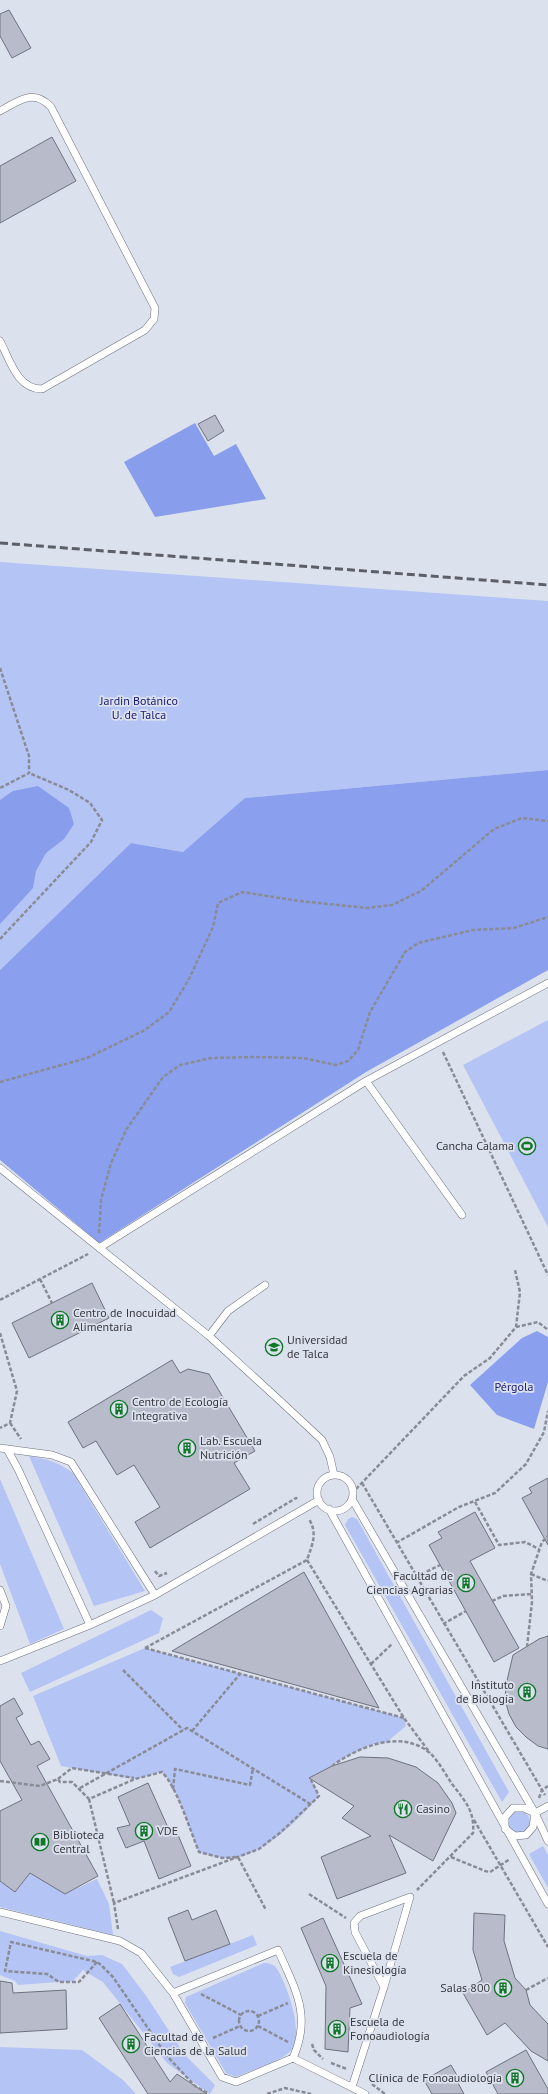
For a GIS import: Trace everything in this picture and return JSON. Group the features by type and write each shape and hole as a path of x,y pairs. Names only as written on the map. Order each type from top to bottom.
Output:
{"lane":[{"path":"0,110 28,96 42,99 51,107 155,308 154,319 144,330 42,389 29,387 21,381 0,341"},
{"path":"99,1248 366,1081 548,983"},
{"path":"366,1081 462,1215"},
{"path":"0,1168 209,1336 322,1440 330,1457 334,1475"},
{"path":"209,1336 228,1311 265,1285"},
{"path":"3,1448 52,1455 72,1462 155,1595"},
{"path":"3,1448 18,1469 90,1625"},
{"path":"548,1841 535,1813 353,1496 348,1480 334,1475 327,1476 318,1486 319,1500 329,1509 518,1853 548,1904"},
{"path":"329,1509 343,1509 353,1496"},
{"path":"0,1661 90,1625 155,1595 319,1500"},
{"path":"0,1590 6,1606 0,1626"},
{"path":"535,1813 548,1806"},
{"path":"505,1829 505,1817 513,1808 524,1808 535,1813"},
{"path":"505,1829 515,1836 526,1835 533,1827 535,1813"},
{"path":"384,1987 355,1932 354,1923 360,1916 410,1897"},
{"path":"352,2087 384,1987 410,1897"},
{"path":"0,1912 120,1941 141,1953 173,1993 222,2077 236,2082 293,2058 299,2044 301,2027 300,2000 278,1950 173,1993"},
{"path":"293,2058 365,2094"}],"path":[{"path":"0,668 29,756 29,773"},
{"path":"0,788 29,773"},
{"path":"0,939 91,842 102,820 90,803 69,790 29,773"},
{"path":"0,1082 87,1058 145,1030 169,1012 192,973 213,926 218,903 242,892 300,901 367,908 392,905 421,891 494,829 522,818 548,821"},
{"path":"0,1300 99,1248 100,1209 111,1163 126,1130 163,1077 180,1065 211,1058 303,1058 336,1066 348,1061 358,1050 370,1012 405,952 418,943 473,930 514,928 548,917"},
{"path":"438,1042 548,1275"},
{"path":"353,1496 362,1483 464,1376 490,1358 516,1327 520,1292 515,1270"},
{"path":"40,1279 52,1303"},
{"path":"516,1327 538,1322 548,1330"},
{"path":"0,1333 17,1391 10,1423 0,1428"},
{"path":"396,1543 459,1507 495,1493 526,1464 544,1432 548,1411"},
{"path":"362,1483 443,1624 542,1790"},
{"path":"475,1502 499,1545 524,1542 539,1550"},
{"path":"527,1647 531,1574 542,1542 548,1536"},
{"path":"404,1718 145,1648 307,1560 404,1718 470,1809 474,1820 548,1947"},
{"path":"416,1577 440,1565"},
{"path":"531,1574 548,1581"},
{"path":"492,1601 503,1596 531,1594"},
{"path":"443,1624 466,1611"},
{"path":"371,1664 400,1636"},
{"path":"123,1670 183,1730"},
{"path":"192,1731 240,1674"},
{"path":"80,1788 187,1728 312,1805"},
{"path":"332,1766 370,1745 386,1742 412,1743 431,1754"},
{"path":"0,1781 40,1786 58,1779 72,1768 135,1779"},
{"path":"173,1789 175,1769 250,1785 253,1768"},
{"path":"89,1799 135,1779 162,1772 168,1778 199,1852 222,1858 238,1857"},
{"path":"58,1779 60,1782 72,1782 80,1788 89,1799 114,1903 120,1941"},
{"path":"114,1903 259,1849 312,1805 319,1796 312,1780"},
{"path":"410,1897 473,1833 474,1820"},
{"path":"451,1856 484,1871 490,1872 518,1853"},
{"path":"238,1857 266,1910"},
{"path":"309,1894 354,1923"},
{"path":"97,1962 79,1982 59,1982 47,1974 5,1971 11,1942 97,1962 113,1977 172,2061 195,2086 209,2094"},
{"path":"526,1990 548,1978"},
{"path":"200,1993 241,2015"},
{"path":"258,2016 288,2002"},
{"path":"258,2016 250,2011 241,2015 239,2020 240,2026 245,2030 251,2031 258,2026"},
{"path":"258,2016 258,2026"},
{"path":"210,2039 240,2026"},
{"path":"258,2026 292,2044"},
{"path":"267,2094 285,2088 311,2094"}],"green space":[{"name":"Jardin Botánico U. de Talca","path":"0,562 548,601 548,770 246,798 183,852 131,843 0,970"},
{"path":"548,770 548,970 366,1072 99,1243 0,1160 0,970 131,843 183,852 245,798"},
{"name":"Cancha Calama","path":"548,1020 548,1227 463,1065"},
{"name":"Pérgola","path":"537,1331 548,1337 548,1382 534,1429 497,1415 470,1385 522,1338"},
{"path":"29,1456 41,1458 63,1466 73,1473 145,1591 94,1606"},
{"path":"0,1479 64,1629 30,1644 0,1564"},
{"path":"352,1517 357,1519 509,1792 502,1802 345,1525 348,1519"},
{"path":"151,1610 163,1618 159,1633 30,1692 21,1673"},
{"path":"145,1648 404,1718 406,1726 387,1742 370,1745 342,1759 312,1780 319,1796 303,1814 272,1841 249,1854 233,1858 218,1857 199,1852 178,1798 168,1779 162,1772 135,1779 61,1766 33,1696"},
{"path":"515,1811 523,1811 530,1818 530,1826 523,1833 515,1833 508,1826 508,1818"},
{"path":"543,1846 548,1855 548,1888 529,1854"},
{"path":"30,1873 65,1894 97,1879 109,1904 113,1935 0,1907 0,1881 15,1892"},
{"path":"0,1931 87,1956 102,1955 122,1964 147,1997 184,2054 215,2085 210,2094 167,2063 103,1982 84,1971 84,1969 73,1981 18,1985 15,1981 0,1975"},
{"path":"253,1935 257,1945 179,1977 173,1974 170,1967"},
{"path":"264,1963 271,1964 276,1967 285,1985 295,2019 296,2040 293,2048 283,2057 236,2077 226,2073 185,2003 186,1997"},
{"path":"0,2047 82,2050 123,2080 136,2094 0,2094"}],"shaded area":[{"path":"195,423 214,456 236,444 266,499 155,517 124,462"},
{"path":"38,786 69,808 74,824 64,839 46,853 36,871 33,888 0,924 0,800 13,791"}],"building":[{"path":"9,10 31,48 12,58 0,36 0,14"},
{"path":"52,137 76,181 0,223 0,166"},
{"path":"215,415 224,431 208,441 198,424"},
{"name":"Centro de Inocuidad Alimentaria","path":"92,1283 109,1318 29,1358 12,1323"},
{"path":"172,1360 180,1373 188,1369 209,1374 255,1451 234,1463 250,1489 150,1548 135,1522 160,1507 134,1465 117,1475 96,1441 83,1448 68,1422"},
{"path":"548,1478 548,1545 522,1498 532,1493 529,1488"},
{"name":"Facultad de Ciencias Agrarias","path":"475,1512 495,1548 470,1561 519,1648 494,1662 429,1545 442,1538 438,1532"},
{"path":"304,1572 379,1708 172,1651"},
{"name":"Instituto de Biología","path":"548,1636 548,1749 538,1746 516,1727 509,1714 505,1699 506,1685 513,1655 539,1639"},
{"name":"Biblioteca Central","path":"14,1698 23,1714 16,1718 31,1745 39,1741 50,1759 37,1766 98,1876 65,1894 30,1873 15,1892 0,1881 0,1811 22,1800 0,1761 0,1706"},
{"name":"Casino","path":"360,1757 388,1758 416,1767 438,1783 452,1803 456,1813 433,1861 389,1835 406,1873 337,1899 321,1857 371,1836 342,1818 354,1806 309,1778 332,1766"},
{"name":"VDE","path":"148,1783 170,1832 176,1830 191,1866 159,1879 144,1841 126,1848 117,1828 130,1825 118,1797"},
{"path":"188,1910 192,1920 216,1910 230,1944 185,1961 168,1918"},
{"name":"Salas 800","path":"474,1913 505,1915 504,1941 515,1978 526,1990 530,2005 548,2024 548,2061 531,2051 505,2023 487,2035 463,1993 482,1980 473,1950"},
{"name":"Escuela de Kinesiología","path":"323,1918 362,2004 350,2008 348,2052 325,2049 326,1986 301,1928"},
{"path":"0,1981 12,1983 13,1993 66,1990 67,2029 0,2033"},
{"name":"Facultad de Ciencias de la Salud","path":"120,2004 170,2082 177,2074 207,2094 148,2094 99,2018"},
{"name":"Clínica de Fonoaudiología","path":"526,2050 548,2089 548,2094 498,2094 486,2072"},
{"path":"451,2065 459,2079 457,2081 464,2094 432,2094 424,2080"}],"railway":[{"path":"0,543 548,585"}],"place":[{"name":"Cancha Calama","path":"527,1146"},
{"name":"Centro de Inocuidad Alimentaria","path":"60,1320"},
{"name":"Universidad de Talca","path":"274,1347"},
{"name":"Centro de Ecología Integrativa","path":"119,1409"},
{"name":"Lab. Escuela Nutrición","path":"187,1448"},
{"name":"Facultad de Ciencias Agrarias","path":"466,1583"},
{"name":"Instituto de Biología","path":"527,1692"},
{"name":"Casino","path":"403,1809"},
{"name":"VDE","path":"144,1831"},
{"name":"Biblioteca Central","path":"40,1842"},
{"name":"Escuela de Kinesiología","path":"330,1963"},
{"name":"Salas 800","path":"503,1988"},
{"name":"Escuela de Fonoaudiología","path":"337,2029"},
{"name":"Facultad de Ciencias de la Salud","path":"131,2044"},
{"name":"Clínica de Fonoaudiología","path":"515,2078"}]}
